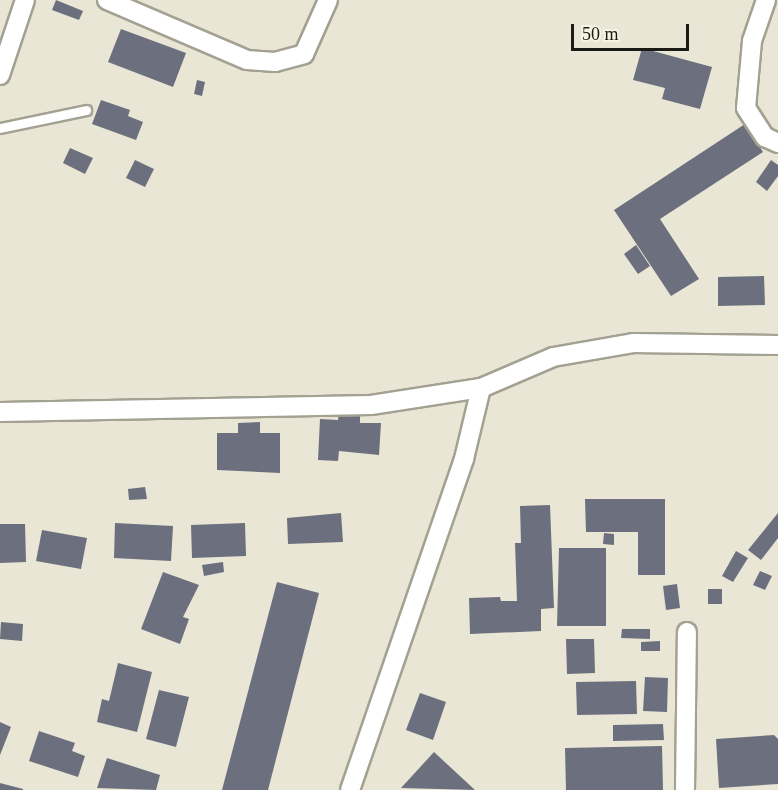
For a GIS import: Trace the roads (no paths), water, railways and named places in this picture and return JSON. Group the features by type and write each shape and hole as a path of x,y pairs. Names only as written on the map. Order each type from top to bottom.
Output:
{"street":[{"path":"0,75 25,0"},
{"path":"107,0 248,60 275,62 304,54 328,0"},
{"path":"766,0 752,41 746,108 765,137 778,143"},
{"path":"0,412 371,405 481,388 553,357 633,343 778,345"},
{"path":"350,790 464,459 481,388"},
{"path":"685,790 687,632"}],"lane":[{"path":"0,128 86,110"}]}
